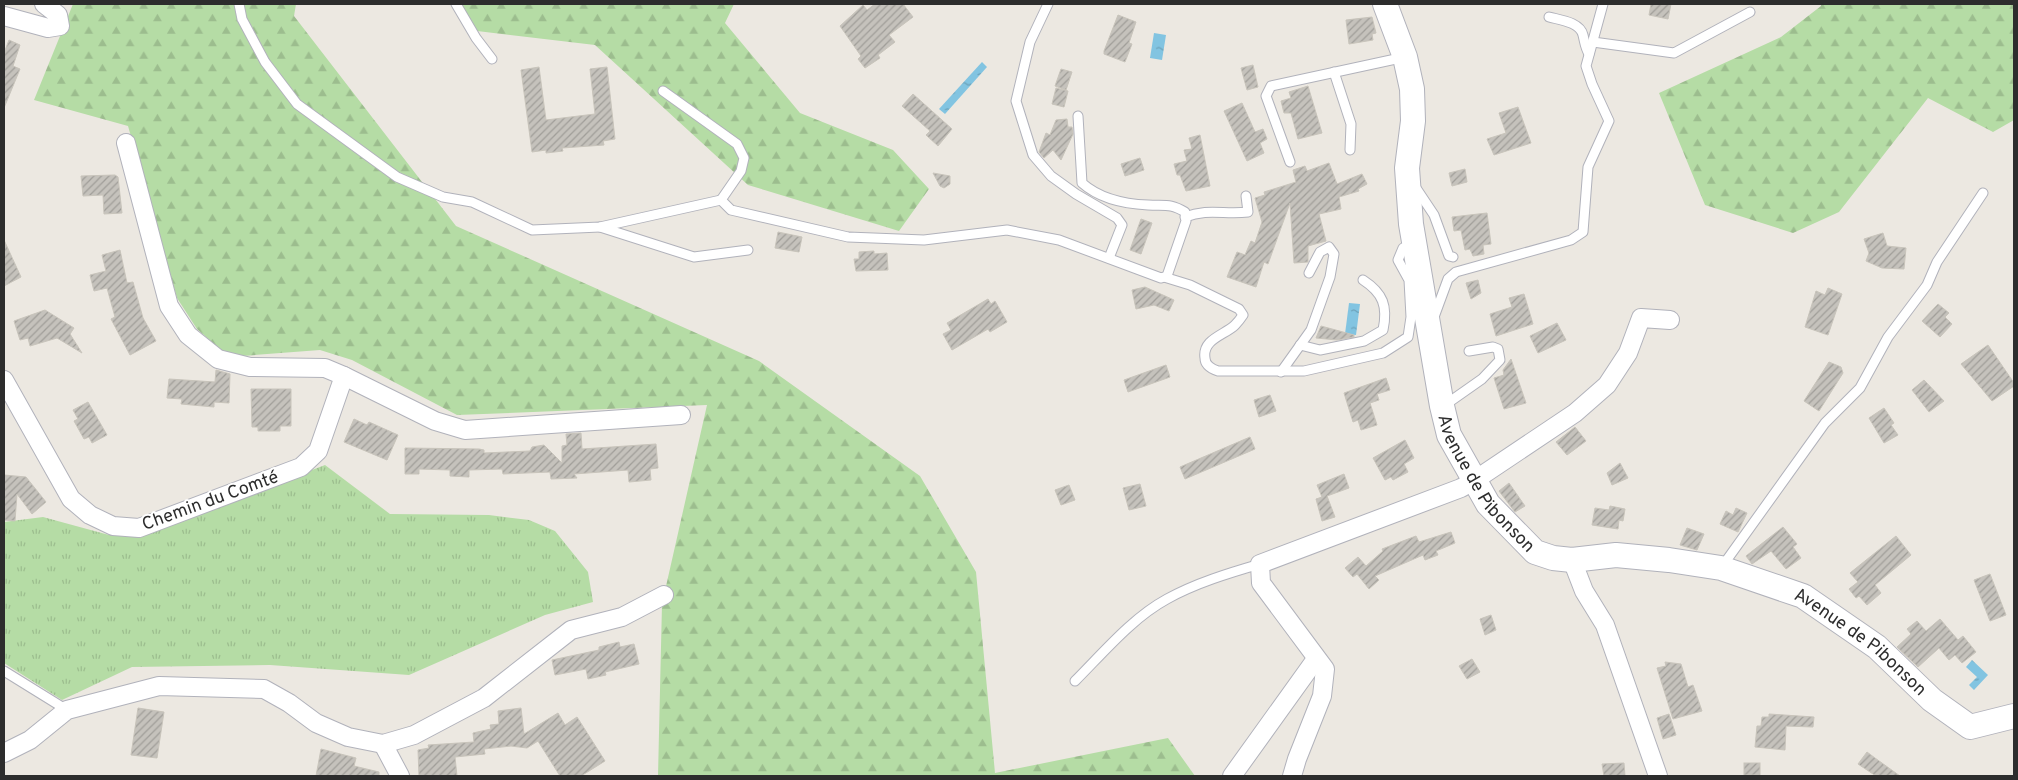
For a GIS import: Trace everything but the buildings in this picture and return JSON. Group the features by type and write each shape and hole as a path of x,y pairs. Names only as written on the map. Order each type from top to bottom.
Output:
{"street":[{"path":"4,16 48,28 60,26 58,15 44,4"},
{"name":"Avenue de Pibonson","path":"1385,4 1405,57 1412,89 1413,121 1408,181 1413,244 1442,406 1449,435 1488,504 1535,552 1553,558 1572,560 1616,555 1670,560 1721,568 1803,596 1877,647 1932,700 1970,727 2014,716"},
{"path":"126,143 169,306 188,335 218,359 250,367 325,368 434,421 465,430 681,415"},
{"path":"1292,776 1322,696 1325,669 1261,583 1260,564 1461,488 1475,480 1575,413 1607,385 1628,353 1641,318 1670,320"},
{"name":"Chemin du Comté","path":"4,380 71,499 90,515 113,526 139,528 301,467 318,451 344,376"},
{"path":"1572,560 1584,591 1605,624 1658,776"},
{"path":"4,753 30,740 67,710 159,686 264,689 289,703 316,724 348,737 383,744 414,735 484,698 571,630 622,617 664,595"},
{"path":"1232,776 1316,659"},
{"path":"383,744 400,776"}],"lane":[{"path":"239,4 242,19 265,62 297,104 397,177 443,197 472,202 532,230 600,227 722,200 741,171 744,158 737,144 663,91"},
{"path":"456,4 476,38 492,59"},
{"path":"1048,4 1030,42 1016,101 1033,156 1051,176 1076,194 1116,218 1122,225 1109,258"},
{"path":"1428,331 1448,279 1456,272 1571,240 1583,232 1588,168 1609,121 1586,66 1603,4"},
{"path":"1593,42 1674,53 1750,12"},
{"path":"1549,16 1578,26 1583,33 1584,46 1590,54"},
{"path":"1290,162 1266,96 1271,86 1405,57"},
{"path":"1334,72 1351,124 1350,150"},
{"path":"1078,116 1082,184 1109,199 1147,205 1173,204 1185,212 1167,276 1164,277"},
{"path":"1408,181 1417,187 1434,214 1449,256 1454,257"},
{"path":"1721,568 1825,423 1860,388 1888,338 1927,285 1937,262 1983,193"},
{"path":"1185,217 1201,211 1248,212 1246,196"},
{"path":"722,200 731,210 848,237 924,240 1008,230 1060,240 1161,278 1164,277 1198,289 1239,309 1243,315 1235,326 1219,334 1207,345 1204,356 1206,363 1213,369 1304,372 1383,354 1408,337 1411,317 1409,280 1398,260 1403,248 1413,244"},
{"path":"600,227 694,257 748,250"},
{"path":"1282,372 1311,330 1330,277 1334,254 1329,247 1320,252 1309,273"},
{"path":"1300,345 1320,350 1364,341 1383,330 1385,318 1382,298 1376,289 1363,280"},
{"path":"1442,406 1482,379 1500,360 1498,349 1493,347 1469,351"},
{"path":"1076,681 1146,613 1166,599 1218,577 1260,564"},
{"path":"4,671 67,710"}],"green space":[{"path":"73,4 296,4 294,16 456,226 759,361 920,476 976,572 995,773 1168,738 1195,776 658,776 662,604 707,405 457,415 352,360 320,350 229,357 197,329 177,298 128,126 34,100"},
{"path":"452,4 734,4 725,23 800,113 893,150 929,189 899,231 748,185 595,45 469,30"},
{"path":"1821,4 2014,4 2014,120 1993,132 1928,98 1839,212 1793,233 1705,205 1659,93 1781,37 1821,6"},
{"path":"325,465 390,514 489,515 529,520 555,531 588,572 593,602 545,615 409,675 270,665 132,667 62,700 4,663 4,522 43,517 109,535 146,534"}],"water":[{"path":"1154,33 1166,35 1162,60 1150,58"},
{"path":"982,62 987,67 945,114 939,109"},
{"path":"1349,303 1360,304 1356,335 1345,334"},
{"path":"1972,660 1988,675 1974,690 1969,685 1977,677 1966,667"}]}
